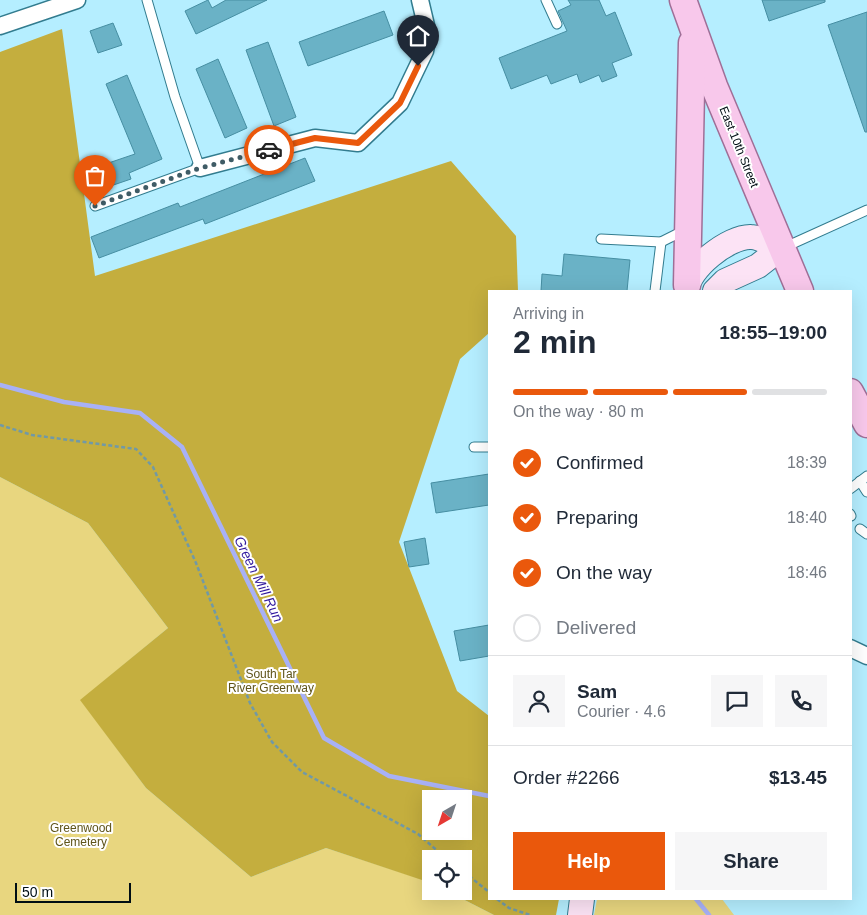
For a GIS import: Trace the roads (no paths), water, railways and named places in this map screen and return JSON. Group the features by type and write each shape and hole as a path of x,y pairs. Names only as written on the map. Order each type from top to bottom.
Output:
{"main road":[{"name":"East 10th Street","path":"683,0 714,86 800,290"},
{"path":"687,288 693,28"},
{"path":"687,288 705,261 724,244 752,237 781,248"},
{"path":"715,290 725,281 758,266 781,248"},
{"path":"580,915 582,900"}],"street":[{"path":"0,26 77,0"},
{"path":"200,168 315,138 358,143 400,103 425,51 428,34 420,0"},
{"path":"852,649 867,656"}],"lane":[{"path":"95,206 200,168 175,97 147,0"},
{"path":"546,0 557,24"},
{"path":"781,248 867,210"},
{"path":"601,239 661,242 687,229"},
{"path":"655,290 661,242"},
{"path":"474,447 488,447"},
{"path":"852,488 864,479 867,492"}],"waterway":[{"name":"Green Mill Run","path":"0,385 64,402 140,413 182,447 324,738 389,776 488,796"},
{"name":"Green Mill Run","path":"697,900 709,915"}],"park label":[{"name":"South Tar River Greenway","path":"271,681"},
{"name":"Greenwood Cemetery","path":"81,835"}]}
